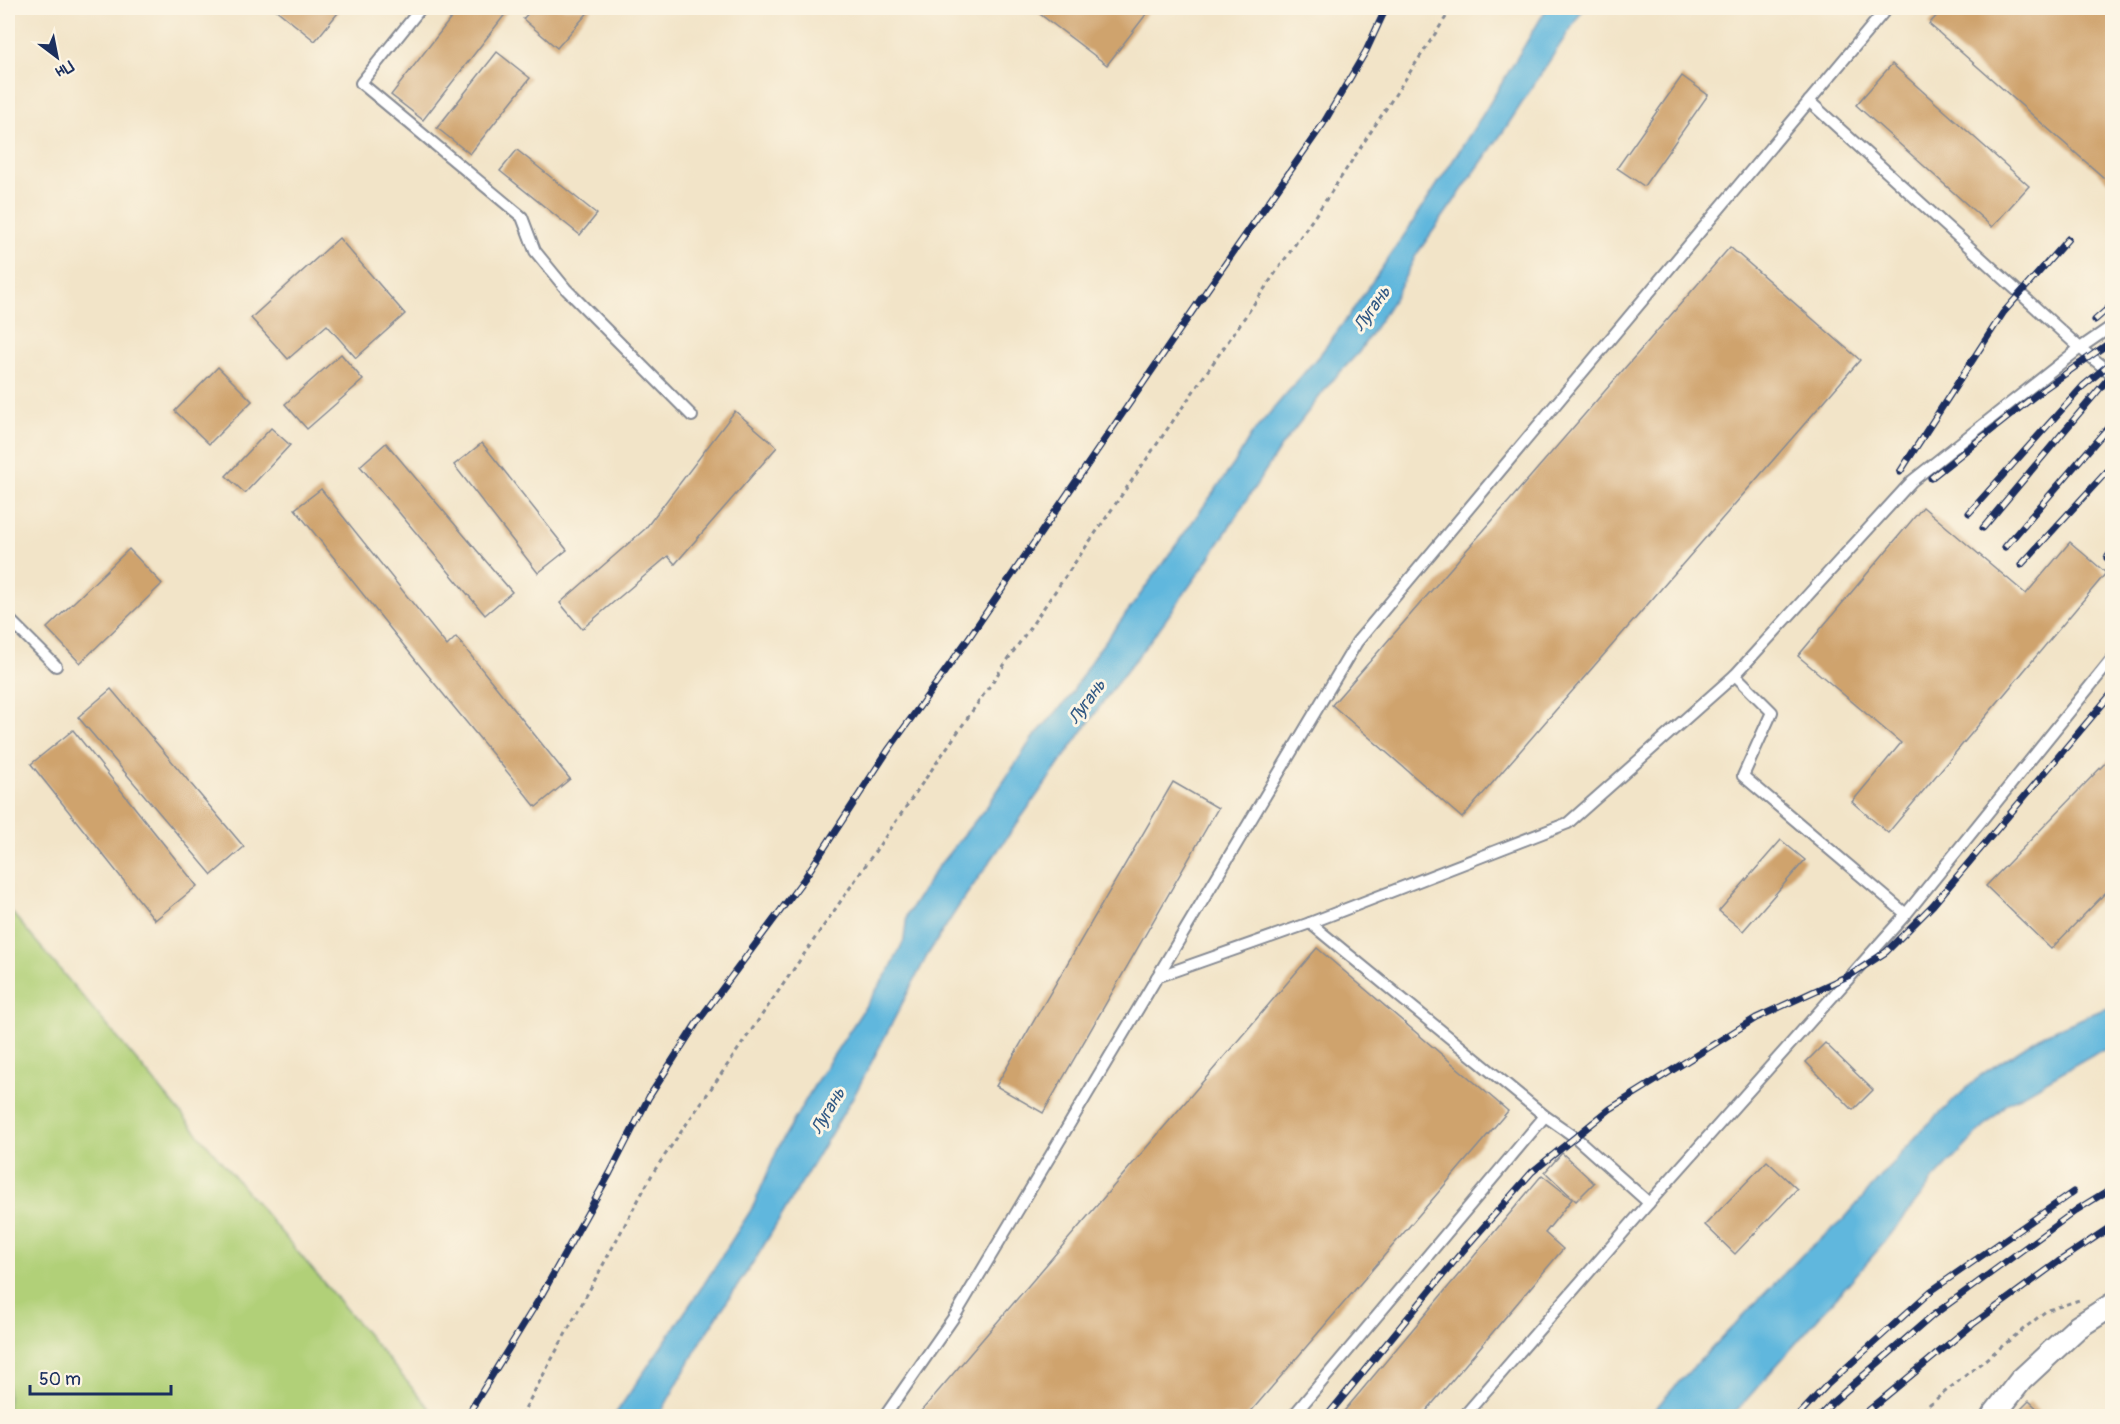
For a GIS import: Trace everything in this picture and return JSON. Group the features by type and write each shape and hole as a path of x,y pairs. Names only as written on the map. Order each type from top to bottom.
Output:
{"street":[{"path":"1993,1416 2021,1380 2078,1327 2112,1305"}],"lane":[{"path":"422,8 361,83 522,217 535,251 566,289 692,416"},
{"path":"885,1416 956,1314 1357,642 1887,8"},
{"path":"1809,101 2080,348 2112,374"},
{"path":"1157,977 1310,923 1568,823 1735,675 1912,481 2080,348 2112,326"},
{"path":"8,618 56,666"},
{"path":"1464,1416 1649,1203 1906,914 2112,659"},
{"path":"1735,675 1772,712 1743,776 1906,914"},
{"path":"1310,923 1545,1116 1575,1137 1649,1203"},
{"path":"1293,1416 1545,1116"}],"path":[{"path":"521,1416 654,1171 1323,204 1452,8"},
{"path":"1915,1416 2046,1311 2079,1300"}],"green space":[{"path":"8,908 435,1415 434,1416 8,1416"}],"water":[{"name":"Лугань","path":"1547,8 1584,8 1505,129 1416,255 1395,297 1359,352 1330,383 1280,448 1208,560 1111,691 962,901 928,954 856,1092 758,1255 704,1336 659,1416 614,1416 706,1281 753,1207 780,1144 818,1079 890,969 904,940 907,915 937,868 988,805 1032,739 1068,699 1094,656 1234,464 1251,435 1322,352 1348,317 1482,116"},
{"path":"2112,1008 2112,1048 2097,1052 2006,1104 1934,1179 1884,1243 1732,1416 1649,1416 1803,1254 1843,1220 1922,1130 1982,1074 2043,1035 2104,1009"}],"building":[{"path":"274,8 342,8 315,41"},
{"path":"459,8 510,8 423,120 391,95"},
{"path":"533,8 592,8 557,48 523,19"},
{"path":"1032,8 1151,8 1107,65"},
{"path":"1944,8 2112,8 2111,184 1929,24"},
{"path":"497,52 530,78 470,154 437,128"},
{"path":"1892,64 2029,186 1992,227 1856,105"},
{"path":"1682,76 1708,95 1644,186 1617,168"},
{"path":"517,150 597,214 580,235 500,171"},
{"path":"339,238 405,314 356,358 327,325 288,359 251,318"},
{"path":"1730,247 1860,360 1462,818 1332,705"},
{"path":"341,354 363,380 307,429 285,404"},
{"path":"218,367 252,401 209,444 175,411"},
{"path":"735,411 777,447 675,564 668,556 582,629 560,603 645,529"},
{"path":"271,428 290,445 245,493 226,476"},
{"path":"386,443 512,592 485,615 360,466"},
{"path":"482,443 567,550 538,573 454,465"},
{"path":"321,489 447,646 456,637 570,779 536,807 295,509"},
{"path":"1923,507 2026,594 2070,542 2106,573 1888,833 1852,802 1901,743 1798,656"},
{"path":"129,549 162,584 80,663 47,628"},
{"path":"111,689 244,847 212,875 78,717"},
{"path":"73,730 197,886 155,920 31,764"},
{"path":"2112,756 2112,886 2051,949 1986,886"},
{"path":"1173,782 1218,808 1043,1113 996,1086"},
{"path":"1781,840 1805,860 1743,931 1719,911"},
{"path":"1317,948 1508,1111 1247,1416 917,1416"},
{"path":"1825,1043 1873,1090 1853,1110 1806,1062"},
{"path":"1562,1153 1594,1183 1576,1201 1545,1172"},
{"path":"1767,1161 1797,1189 1735,1254 1705,1225"},
{"path":"1542,1175 1572,1199 1545,1233 1563,1249 1422,1416 1340,1416"},
{"path":"2029,1401 2045,1416 2015,1415"}],"railway":[{"path":"467,1416 541,1296 610,1173 649,1097 696,1024 804,879 889,749 966,642 1323,124 1366,51 1386,8"},
{"path":"1900,472 2003,313 2068,239"},
{"path":"2095,320 2112,305"},
{"path":"1931,478 2041,391 2112,341"},
{"path":"1969,513 2083,386 2112,362"},
{"path":"1983,528 2112,374"},
{"path":"2005,547 2112,423"},
{"path":"2021,565 2112,466"},
{"path":"2107,558 2112,551"},
{"path":"1327,1416 1466,1247 1532,1172 1610,1109 1756,1018 1852,974 1886,952 1933,905 2112,693"},
{"path":"1820,1416 1932,1316 2078,1209 2112,1188"},
{"path":"1798,1416 1827,1385 1931,1291 2073,1192"},
{"path":"1862,1416 1973,1324 2112,1226"}]}
